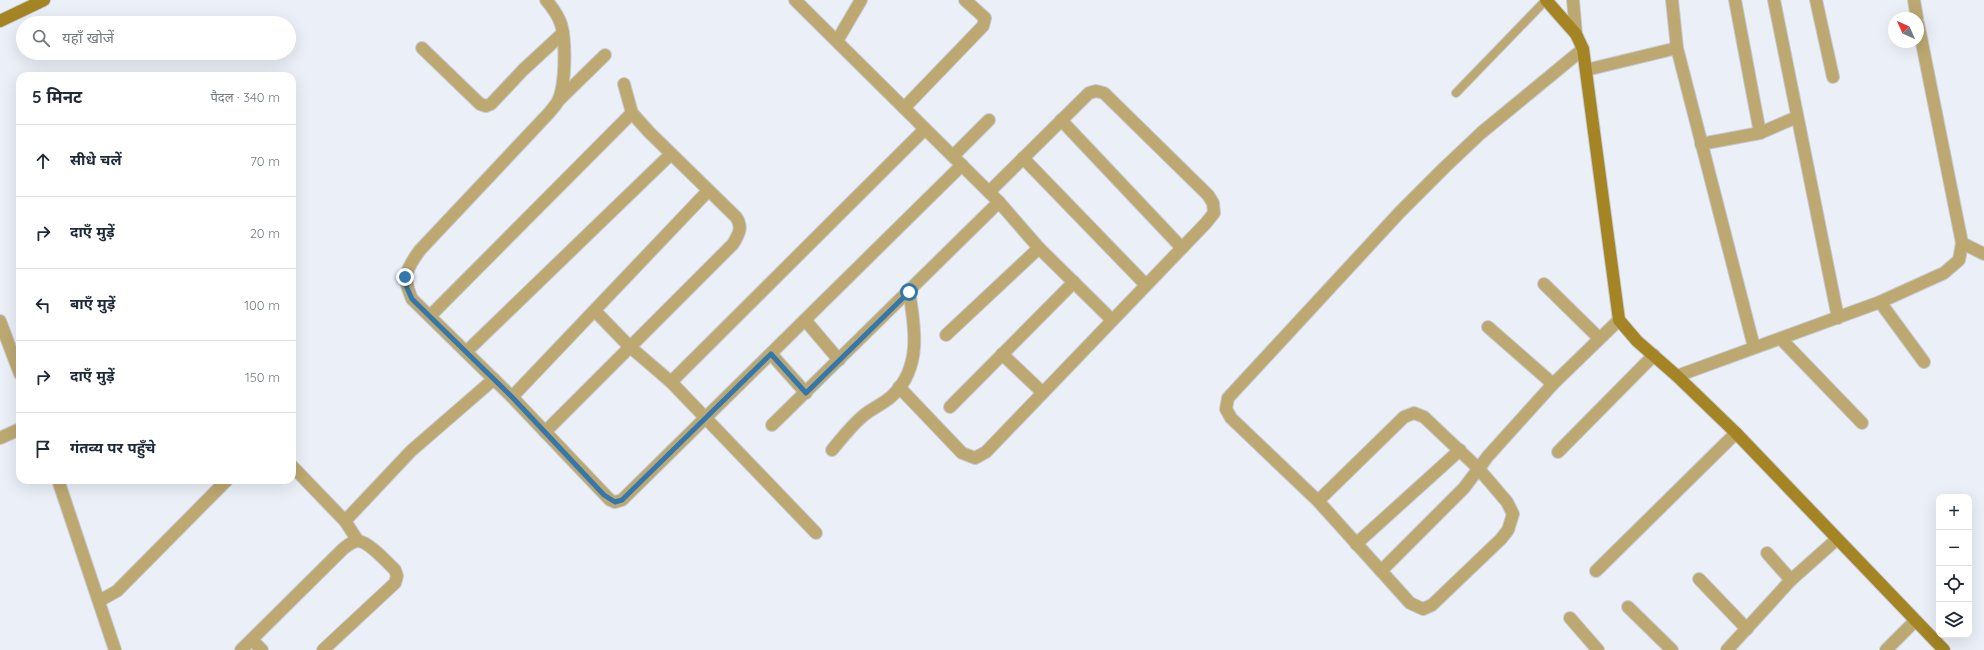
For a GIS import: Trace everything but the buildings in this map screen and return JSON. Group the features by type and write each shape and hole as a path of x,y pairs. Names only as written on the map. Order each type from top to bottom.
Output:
{"street":[{"path":"0,21 44,0"},
{"path":"546,0 560,21 563,33 563,85 558,101"},
{"path":"796,0 999,202 1039,248 1112,320"},
{"path":"837,41 861,0"},
{"path":"904,108 983,26 985,18 965,0"},
{"path":"1546,0 1576,34 1583,50 1619,320 1637,341 1678,376 1736,433 1940,649"},
{"path":"1573,0 1576,34"},
{"path":"1672,0 1678,48 1701,144 1754,347"},
{"path":"1735,0 1760,133"},
{"path":"1774,0 1838,318"},
{"path":"1816,0 1833,77"},
{"path":"1914,0 1916,12"},
{"path":"422,48 480,104 486,106 491,104 539,54 563,33"},
{"path":"1586,70 1678,48"},
{"path":"1678,376 1880,302 1944,273 1959,260 1962,243 1923,48"},
{"path":"1318,501 1404,417 1414,413 1424,417 1460,450 1478,468 1507,502 1513,514 1508,530 1501,539 1432,605 1423,609 1410,603 1318,501 1231,418 1226,409 1228,398 1400,212 1481,133 1583,50"},
{"path":"605,55 558,101 549,113 420,250 410,265 405,277 407,288 412,299 512,397 604,495 615,502 622,500 962,165"},
{"path":"545,432 629,346 733,244 739,233 740,224 736,217 671,154 632,113 624,84"},
{"path":"899,387 962,453 975,458 986,452 1214,213 1213,203 1208,195 1104,93 1096,91 1089,92 989,192"},
{"path":"430,316 632,113"},
{"path":"1701,144 1760,133 1797,117"},
{"path":"953,156 989,120"},
{"path":"1061,120 1182,248"},
{"path":"671,382 926,129"},
{"path":"466,352 671,154"},
{"path":"1023,158 1146,285"},
{"path":"512,397 708,191"},
{"path":"772,425 999,202"},
{"path":"1962,243 1984,254"},
{"path":"946,335 1039,248"},
{"path":"950,407 1074,282"},
{"path":"1544,284 1599,338"},
{"path":"832,450 856,422 888,400 899,387 913,360 916,343 916,328 909,292"},
{"path":"1880,302 1924,362"},
{"path":"595,311 629,346 671,382 816,533"},
{"path":"805,320 839,360"},
{"path":"1381,572 1464,488 1478,468 1553,384 1619,320"},
{"path":"0,321 16,363"},
{"path":"1488,327 1553,384"},
{"path":"1781,339 1862,423"},
{"path":"771,354 806,393"},
{"path":"1002,354 1042,392"},
{"path":"1558,452 1654,355"},
{"path":"345,521 444,420 494,379"},
{"path":"0,438 16,431"},
{"path":"1596,570 1736,433"},
{"path":"1356,544 1460,450"},
{"path":"296,470 345,521 358,541"},
{"path":"59,484 115,650"},
{"path":"99,601 117,591 223,484"},
{"path":"1727,650 1791,580 1837,540"},
{"path":"241,650 343,549 351,543 358,541 367,544 395,570 397,576 395,583 323,650"},
{"path":"1767,553 1791,580"},
{"path":"1699,579 1747,628"},
{"path":"1628,607 1672,650"},
{"path":"1570,618 1598,650"},
{"path":"1886,650 1915,621"},
{"path":"252,640 262,650"}],"lane":[{"path":"1456,93 1546,0"}],"route":[{"path":"405,277 407,288 412,299 512,397 604,495 615,502 622,500 771,354 806,393 909,292"}]}
